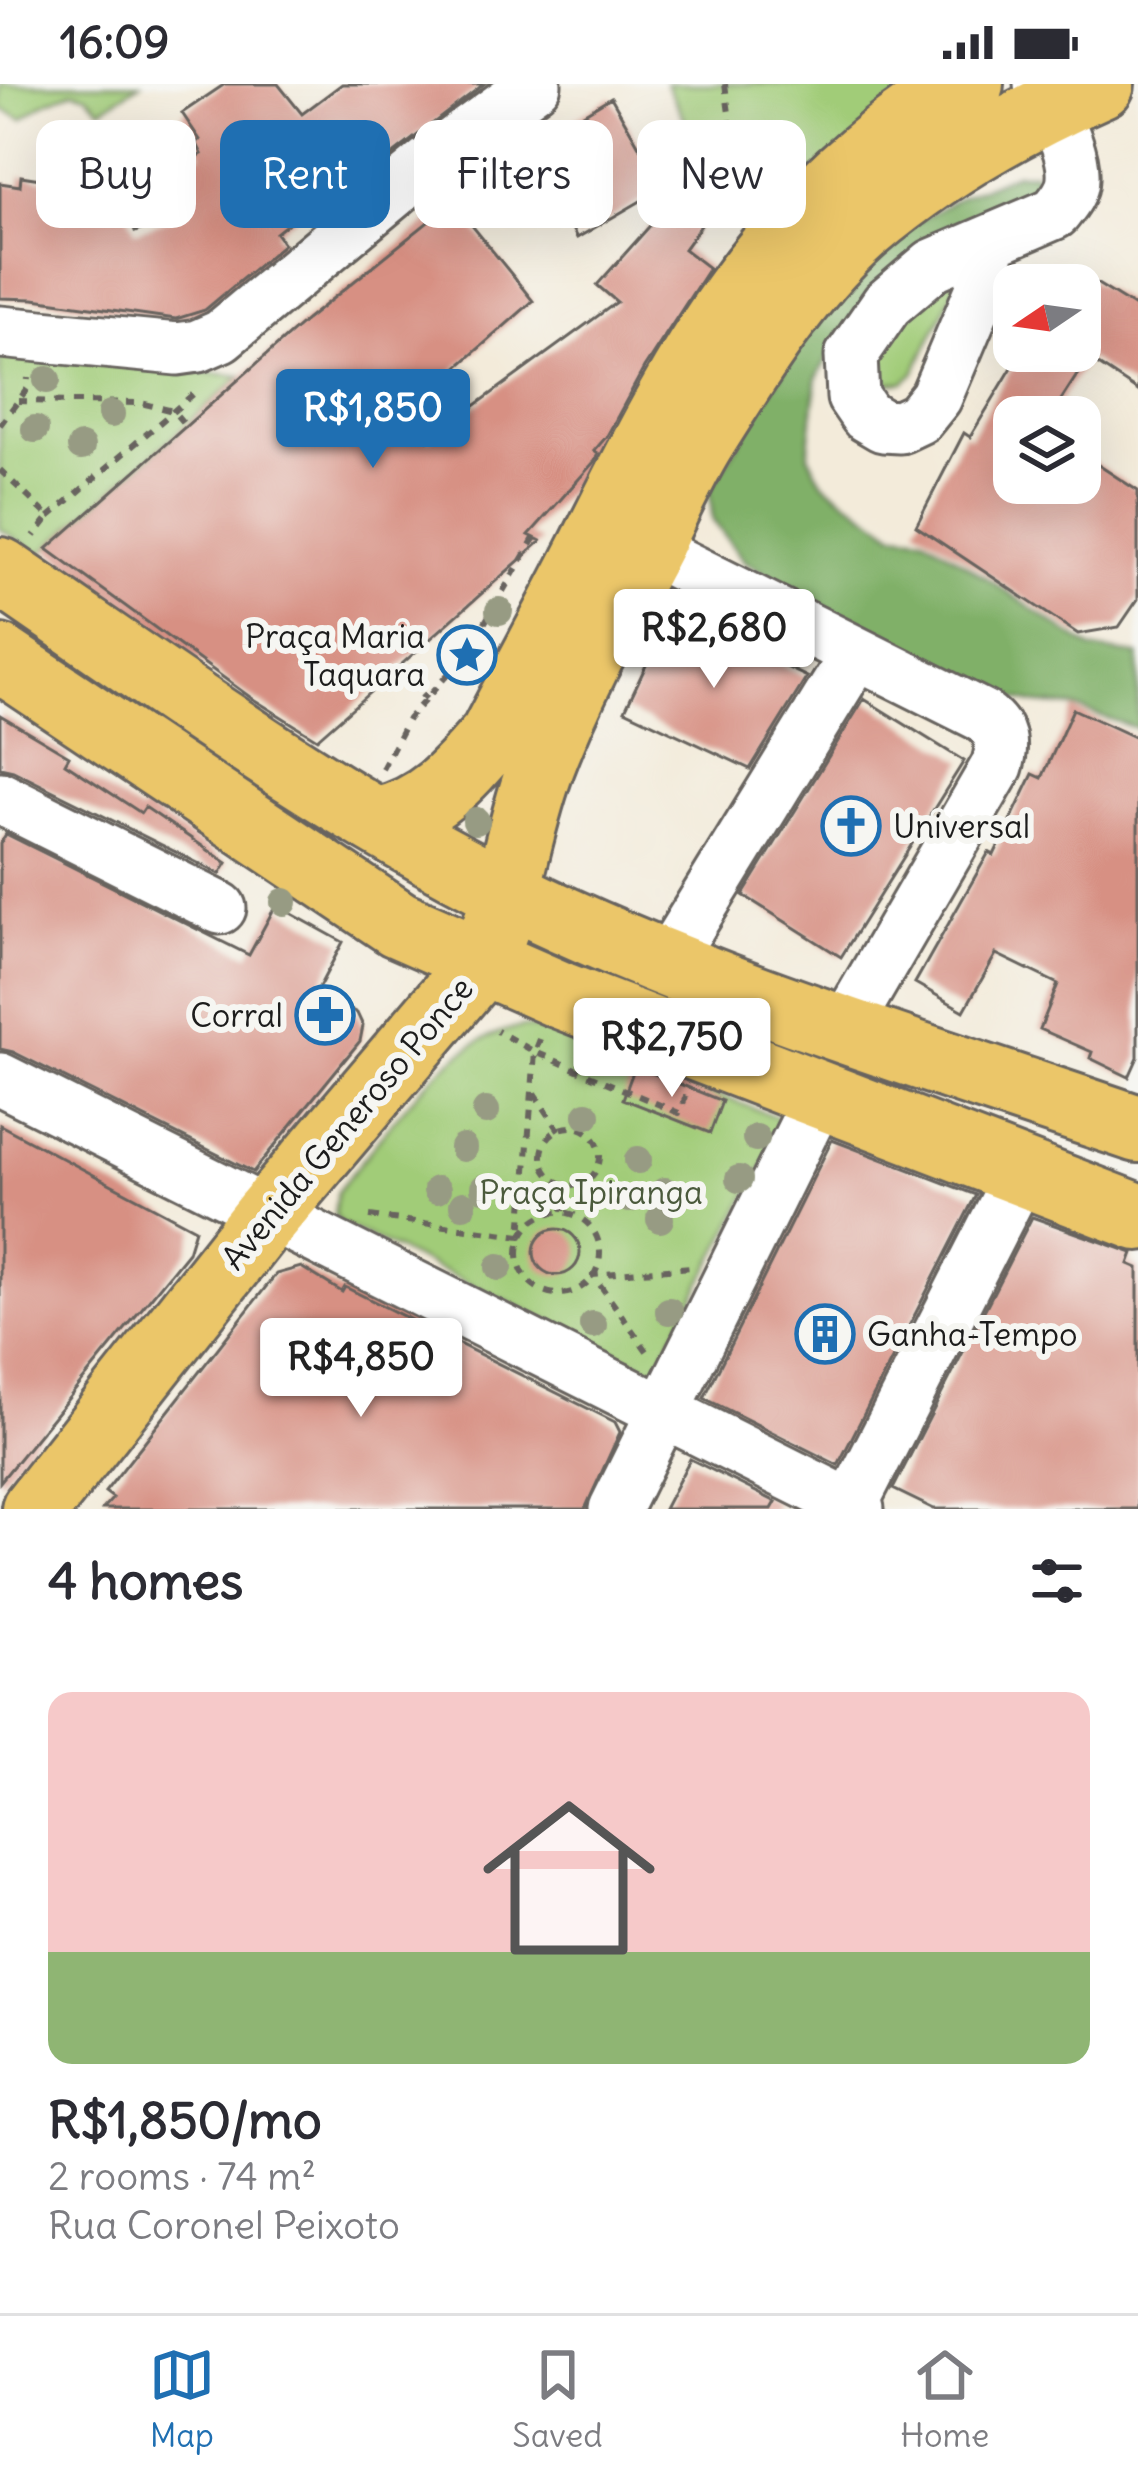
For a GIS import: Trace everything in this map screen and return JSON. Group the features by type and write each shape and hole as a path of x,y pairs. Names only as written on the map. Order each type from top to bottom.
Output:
{"main road":[{"path":"379,799 399,816 427,802 493,736 672,391 737,290 781,234 807,204 891,132 970,84"},
{"path":"481,963 542,764 574,688 701,442 821,272 862,230 1063,92"},
{"path":"2,572 263,751 379,799 513,863 667,962 844,1029 1138,1129"},
{"path":"0,658 398,924 481,963 1138,1217"},
{"name":"Avenida Generoso Ponce","path":"35,1509 267,1215 481,963"}],"street":[{"path":"16,333 177,349 221,336 443,151 535,84"},
{"path":"989,244 1055,213 1067,198 1073,178 1063,92"},
{"path":"647,548 983,716 1000,736 997,766 844,1029"},
{"path":"667,962 857,653"},
{"path":"0,798 220,908"},
{"path":"0,1079 267,1215 663,1390 854,1507 1022,1173"},
{"path":"615,1509 663,1390 820,1094"}],"path":[{"path":"724,84 734,150 781,234"},
{"path":"0,425 27,389 16,333"},
{"path":"2,572 49,518 217,374 221,336"},
{"path":"18,401 141,404 172,411 185,425"},
{"path":"0,470 49,518"},
{"path":"379,799 408,719 467,653 533,540 547,547"},
{"path":"396,669 426,699"},
{"path":"521,1236 538,1217 562,1211 587,1223 600,1248 593,1275 571,1292 543,1292 523,1274 518,1248 535,1052 544,1030"},
{"path":"497,1031 679,1113 688,1092"},
{"path":"532,1091 559,1130"},
{"path":"569,1127 587,1132 598,1147 599,1156 587,1180 565,1184 553,1179 543,1162 545,1143 559,1130 569,1127"},
{"path":"562,1211 565,1184"},
{"path":"356,1214 521,1236"},
{"path":"593,1275 693,1267"},
{"path":"593,1275 663,1390"}],"green space":[{"path":"0,84 140,84 101,109 87,95 74,91 44,103 22,119 1,108"},
{"path":"666,84 957,84 806,194 806,120 685,120"},
{"path":"1016,173 1034,173 1037,186 840,336 817,377 808,455 823,483 894,533 924,536 1092,649 1138,655 1138,729 1074,707 992,693 880,640 744,561 713,521 709,490 798,346 886,240 960,197"},
{"path":"964,270 914,373 904,382 889,383 877,368 876,353 883,337 914,306"},
{"path":"0,352 241,376 40,554 0,529"},
{"name":"Praça Ipiranga","path":"523,1027 544,1030 777,1117 780,1134 655,1371 342,1224 334,1216 337,1192 419,1091 468,1048"}],"building":[{"path":"225,84 278,84 302,114 342,84 484,84 437,120 414,120 414,138 390,157 390,120 220,120 220,228 282,228 276,233 284,244 205,310 176,319 0,298 0,183 20,186 21,176 36,178 36,228 134,228 135,232 196,228 196,157 202,154 196,142 200,140 196,120 187,120 182,113"},
{"path":"611,97 637,142 637,203 613,217 613,120 573,120"},
{"path":"421,228 474,228 533,301 406,412 428,440 617,302 597,285 648,228 699,228 684,249 709,268 594,451 598,454 594,462 529,535 541,541 317,739 250,697 47,549 306,320"},
{"path":"571,228 594,228 577,238"},
{"path":"1101,286 1138,309 1138,391 1101,367"},
{"path":"1009,372 1079,372 1064,396 995,396"},
{"path":"993,399 993,504 1101,504 1101,467 1138,491 1138,599 1119,627 1078,634 916,526 964,433 970,437"},
{"path":"671,612 807,677 750,769 625,710"},
{"name":"Universal","path":"864,699 964,761 841,957 743,895"},
{"path":"1073,709 1138,739 1138,1057 1129,1077 1090,1058 1092,1052 1040,1029 1058,984 996,954 964,1011 915,983 989,852 994,855 1033,774 1042,778"},
{"path":"0,715 69,756 65,763 141,813 145,807 227,863 220,874 0,768"},
{"path":"6,834 249,955 276,905 343,942 317,991 357,1013 363,1026 360,1041 253,1172 0,1049 0,844"},
{"path":"635,1066 722,1101 710,1133 623,1099"},
{"path":"0,1125 195,1229 188,1252 0,1482"},
{"name":"Ganha-Tempo","path":"832,1140 976,1195 838,1465 704,1398"},
{"path":"1032,1217 1133,1253 1129,1264 1138,1268 1138,1509 934,1509 893,1489"},
{"path":"557,1229 573,1236 580,1252 573,1268 557,1275 541,1268 534,1252 541,1236"},
{"path":"301,1267 342,1292 345,1287 615,1422 620,1432 585,1509 103,1509 113,1498 105,1492 276,1274"},
{"path":"690,1459 776,1502 772,1509 664,1509"}],"place":[{"name":"Praça Maria Taquara","path":"467,655"},
{"name":"Universal","path":"851,826"},
{"name":"Corral","path":"325,1015"},
{"name":"Ganha-Tempo","path":"825,1334"}]}
